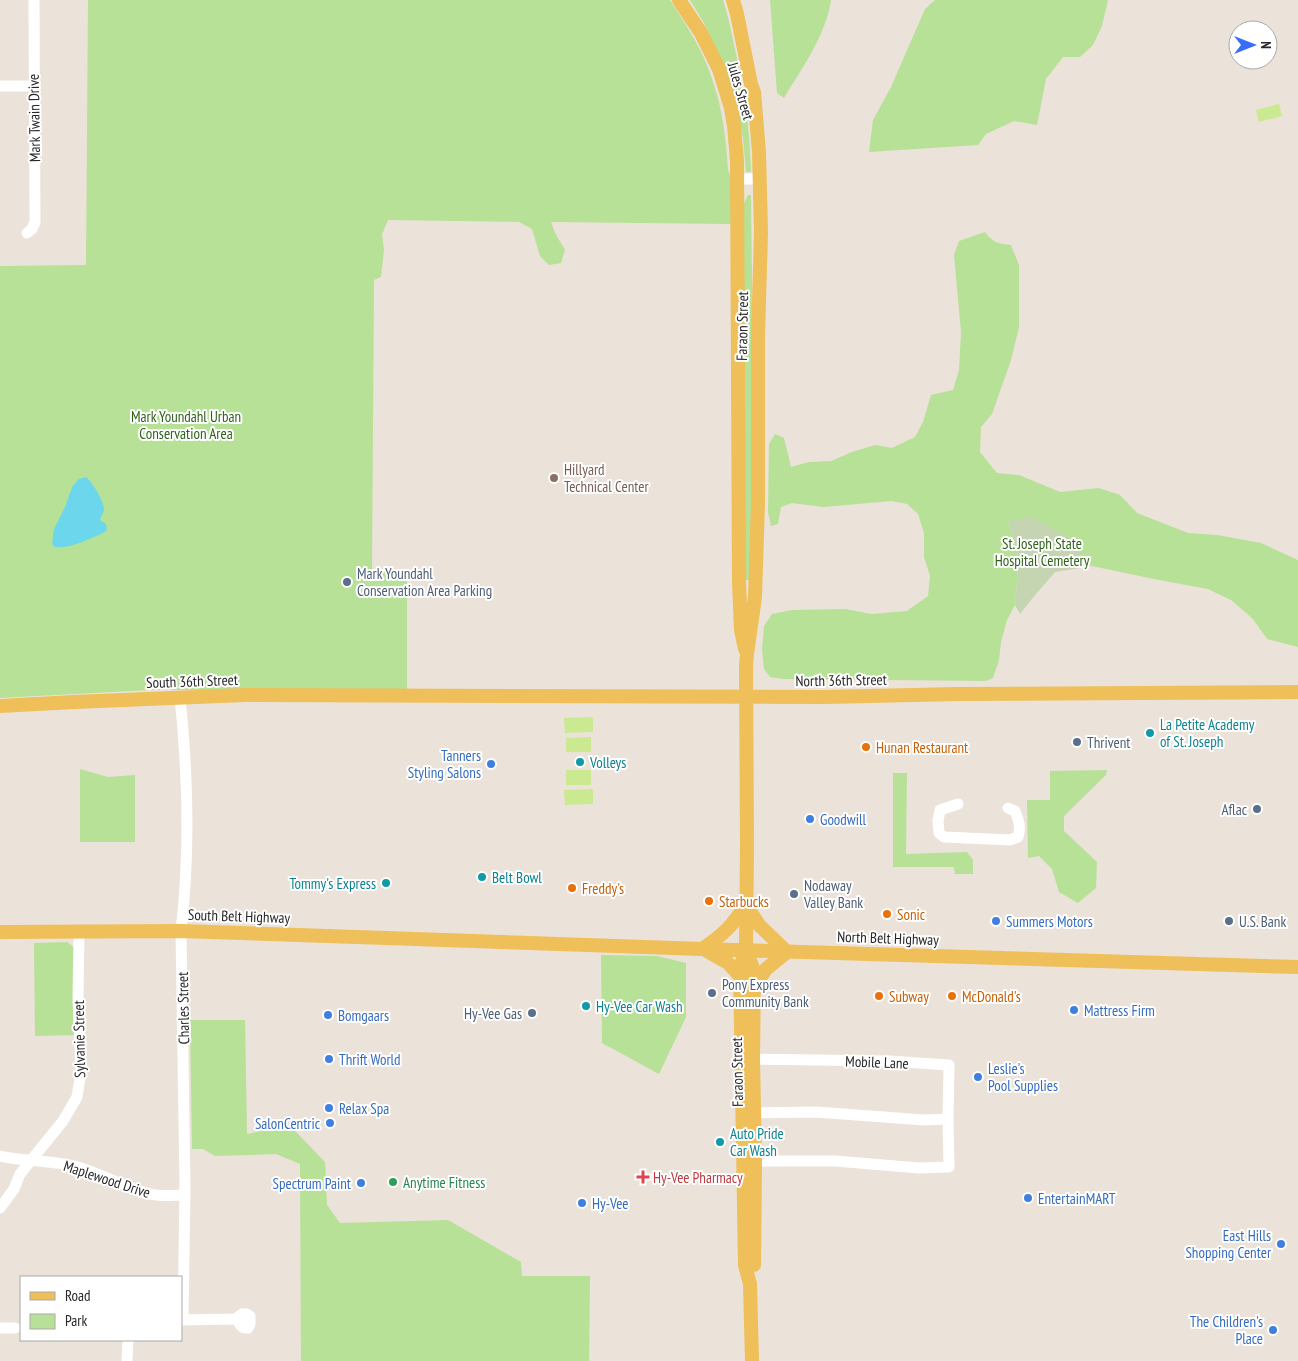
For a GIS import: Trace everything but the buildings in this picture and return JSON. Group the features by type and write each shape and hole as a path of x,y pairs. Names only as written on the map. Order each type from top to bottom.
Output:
{"main road":[{"name":"Jules Street","path":"679,0 701,33 719,69 731,108 734,126 737,179"},
{"name":"Faraon Street","path":"733,0 754,92 759,152 761,232 755,597 747,654 746,950 740,968 745,1265 750,1284 752,1361"},
{"name":"Faraon Street","path":"737,179 739,582 741,630 747,654"},
{"name":"North 36th Street","path":"385,696 824,697 958,694 1298,692"},
{"name":"South 36th Street","path":"0,706 245,695 385,696"},
{"path":"740,976 728,962 702,949 726,932 746,905 759,926 787,952 766,969 754,988"},
{"name":"South Belt Highway","path":"0,932 181,930 478,940"},
{"name":"North Belt Highway","path":"478,940 787,952 1298,967"},
{"name":"Faraon Street","path":"746,950 754,971 754,1272 750,1284"}],"street":[{"name":"Mark Twain Drive","path":"27,233 32,229 34,222 34,0"},
{"path":"0,86 33,86"},
{"path":"737,179 760,179"},
{"name":"Charles Street","path":"180,697 184,733 187,813 184,904 181,930 185,1196 182,1320"},
{"path":"958,804 940,810 938,821 939,833 944,837 1010,840 1018,838 1021,828 1019,820 1015,811 1008,808"},
{"name":"Sylvanie Street","path":"0,1208 14,1189 20,1174 63,1121 77,1097 81,1072 78,998 79,931"},
{"name":"Mobile Lane","path":"753,1059 889,1061 949,1066 949,1167 919,1168 835,1161 755,1161"},
{"path":"754,1113 816,1112 924,1120 948,1118"},
{"name":"Maplewood Drive","path":"0,1156 81,1168 151,1195 185,1196"},
{"path":"182,1320 238,1319"},
{"path":"0,1328 15,1328"},
{"path":"127,1361 128,1341"}],"green space":[{"name":"Mark Youndahl Urban Conservation Area","path":"88,0 670,0 689,29 705,60 719,103 724,126 728,170 731,177 732,224 551,222 565,250 561,263 549,265 540,256 532,229 519,222 388,220 382,234 384,250 381,277 374,280 372,571 407,571 407,690 150,690 0,698 0,266 86,265"},
{"path":"690,0 723,0 731,28 744,92 751,172 746,172 743,138 738,113 716,49 704,23"},
{"path":"770,0 831,0 819,38 784,98 777,93"},
{"path":"935,0 1108,0 1102,26 1093,45 1080,57 1063,57 1046,79 1037,125 1014,121 986,134 978,145 869,152 873,120 891,87 925,9"},
{"path":"1279,104 1282,116 1259,122 1256,110"},
{"path":"748,195 751,195 754,451 752,580 744,580 744,203"},
{"path":"985,232 996,242 1011,245 1019,265 1019,327 1011,360 992,414 981,427 980,452 997,473 1019,475 1060,492 1099,488 1120,495 1137,513 1188,533 1217,535 1261,543 1298,560 1298,647 1267,639 1253,619 1231,600 1208,589 1092,566 1082,555 1008,521 1019,559 1015,605 1007,620 1001,642 999,660 993,678 986,681 783,679 770,677 764,669 762,649 764,626 772,614 792,610 845,609 872,614 907,611 928,596 930,576 924,557 924,533 918,514 907,504 892,501 823,507 792,503 781,507 778,524 771,526 768,512 769,444 775,434 784,438 791,467 809,462 831,461 875,445 892,448 915,437 923,422 931,395 953,390 959,370 961,332 954,255 959,241"},
{"name":"St. Joseph State Hospital Cemetery","path":"1032,517 1068,537 1092,566 1055,572 1020,614 1015,605 1019,559 1008,521"},
{"path":"593,717 593,732 565,733 564,718"},
{"path":"591,737 591,752 566,752 566,738"},
{"path":"80,769 108,777 135,775 135,842 80,842"},
{"path":"566,770 591,770 591,785 566,785"},
{"path":"1107,770 1106,775 1064,816 1064,831 1097,862 1096,888 1078,903 1059,892 1052,869 1039,856 1028,858 1027,800 1050,800 1050,771"},
{"path":"893,773 907,773 906,854 967,852 973,860 973,874 955,874 954,867 893,867"},
{"path":"593,789 593,804 565,805 564,790"},
{"path":"67,942 75,948 76,1035 35,1036 34,943"},
{"path":"601,955 657,956 686,963 686,1017 659,1074 602,1043"},
{"path":"190,1020 245,1020 247,1134 267,1130 295,1131 325,1162 327,1205 340,1223 448,1220 521,1262 522,1276 590,1276 589,1361 301,1361 300,1164 276,1154 215,1156 203,1149 192,1149"}],"water":[{"path":"86,477 102,501 104,510 100,520 106,524 107,530 76,544 55,547 52,544 54,529 72,487 79,479"}],"place":[{"name":"Hillyard Technical Center","path":"554,478"},
{"name":"Mark Youndahl Conservation Area Parking","path":"347,582"},
{"name":"La Petite Academy of St. Joseph","path":"1150,733"},
{"name":"Thrivent","path":"1077,742"},
{"name":"Hunan Restaurant","path":"866,747"},
{"name":"Volleys","path":"580,762"},
{"name":"Tanners Styling Salons","path":"491,764"},
{"name":"Aflac","path":"1257,809"},
{"name":"Goodwill","path":"810,819"},
{"name":"Belt Bowl","path":"482,877"},
{"name":"Tommy's Express","path":"386,883"},
{"name":"Freddy's","path":"572,888"},
{"name":"Nodaway Valley Bank","path":"794,894"},
{"name":"Starbucks","path":"709,901"},
{"name":"Sonic","path":"887,914"},
{"name":"Summers Motors","path":"996,921"},
{"name":"U.S. Bank","path":"1229,921"},
{"name":"Pony Express Community Bank","path":"712,993"},
{"name":"Subway","path":"879,996"},
{"name":"McDonald's","path":"952,996"},
{"name":"Hy-Vee Car Wash","path":"586,1006"},
{"name":"Mattress Firm","path":"1074,1010"},
{"name":"Hy-Vee Gas","path":"532,1013"},
{"name":"Bomgaars","path":"328,1015"},
{"name":"Thrift World","path":"329,1059"},
{"name":"Leslie's Pool Supplies","path":"978,1077"},
{"name":"Relax Spa","path":"329,1108"},
{"name":"SalonCentric","path":"330,1123"},
{"name":"Auto Pride Car Wash","path":"720,1142"},
{"name":"Hy-Vee Pharmacy","path":"643,1177"},
{"name":"Anytime Fitness","path":"393,1182"},
{"name":"Spectrum Paint","path":"361,1183"},
{"name":"EntertainMART","path":"1028,1198"},
{"name":"Hy-Vee","path":"582,1203"},
{"name":"East Hills Shopping Center","path":"1281,1244"},
{"name":"The Children's Place","path":"1273,1330"}]}
